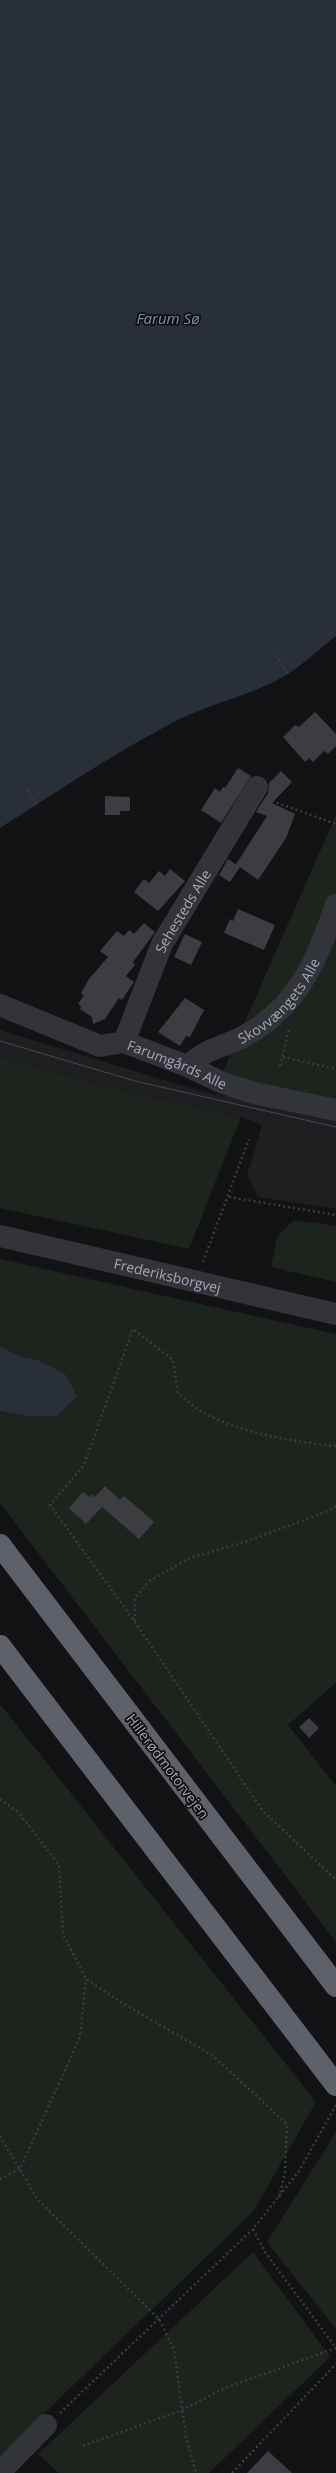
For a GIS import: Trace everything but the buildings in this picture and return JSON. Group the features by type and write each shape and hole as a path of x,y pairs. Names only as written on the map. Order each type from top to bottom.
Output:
{"highway":[{"name":"Hillerødmotorvejen","path":"0,1545 336,1986"},
{"path":"0,1646 336,2085"}],"street":[{"name":"Sehesteds Alle","path":"124,1042 162,944 255,790"},
{"name":"Skovvængets Alle","path":"187,1066 207,1053 246,1035 289,1002 313,966 336,905"},
{"name":"Farumgårds Alle","path":"0,1006 100,1046 124,1042 187,1066 223,1083 254,1093 336,1110"},
{"name":"Frederiksborgvej","path":"0,1236 336,1314"},
{"path":"0,2472 46,2425"}],"path":[{"path":"276,655 288,674"},
{"path":"27,790 36,805"},
{"path":"255,790 336,824"},
{"path":"280,1066 292,1014 289,1002"},
{"path":"283,1056 336,1069"},
{"path":"195,1282 229,1197 250,1139"},
{"path":"229,1197 336,1215"},
{"path":"336,1446 293,1441 256,1433 201,1412 178,1393 173,1360 133,1329 84,1465 50,1505 135,1622 263,1811 336,1880"},
{"path":"135,1622 135,1598 149,1581 190,1558 248,1541 328,1511 336,1506"},
{"path":"0,1799 19,1813 59,1865 63,1934 86,1979 124,2004 212,2055 287,2124 285,2173 279,2198"},
{"path":"0,2179 20,2169 80,2037 86,1979"},
{"path":"46,2425 252,2229 279,2198 299,2171 336,2105"},
{"path":"0,2136 38,2200 159,2319 174,2350 186,2437 196,2473"},
{"path":"83,2446 182,2410 225,2388 336,2348 265,2252 252,2229"},
{"path":"232,2473 336,2364"}],"shaded area":[{"path":"336,815 336,1107 217,1085"},
{"path":"0,1030 200,1091 336,1118 336,1209 258,1197 247,1175 262,1125 241,1117 128,1092 0,1057"},
{"path":"0,1057 128,1092 241,1117 189,1249 0,1208"},
{"path":"294,1220 336,1226 336,1282 271,1267 277,1237"},
{"path":"0,1259 336,1334 336,1683 288,1725 336,1786 336,1942 0,1503 0,1411 26,1416 38,1360 21,1357 0,1346"},
{"path":"0,1704 316,2102 253,2212 0,2456"},
{"path":"336,2132 336,2329 267,2242"},
{"path":"253,2252 330,2357 209,2473 59,2473 38,2454"}],"water":[{"name":"Farum Sø","path":"0,0 336,0 336,636 302,664 281,678 268,685 200,710 174,722 108,760 0,828"},
{"path":"0,1346 21,1357 38,1360 65,1374 77,1396 57,1416 26,1416 0,1411"}],"tram line":[{"path":"0,1041 135,1081 336,1127"}]}
